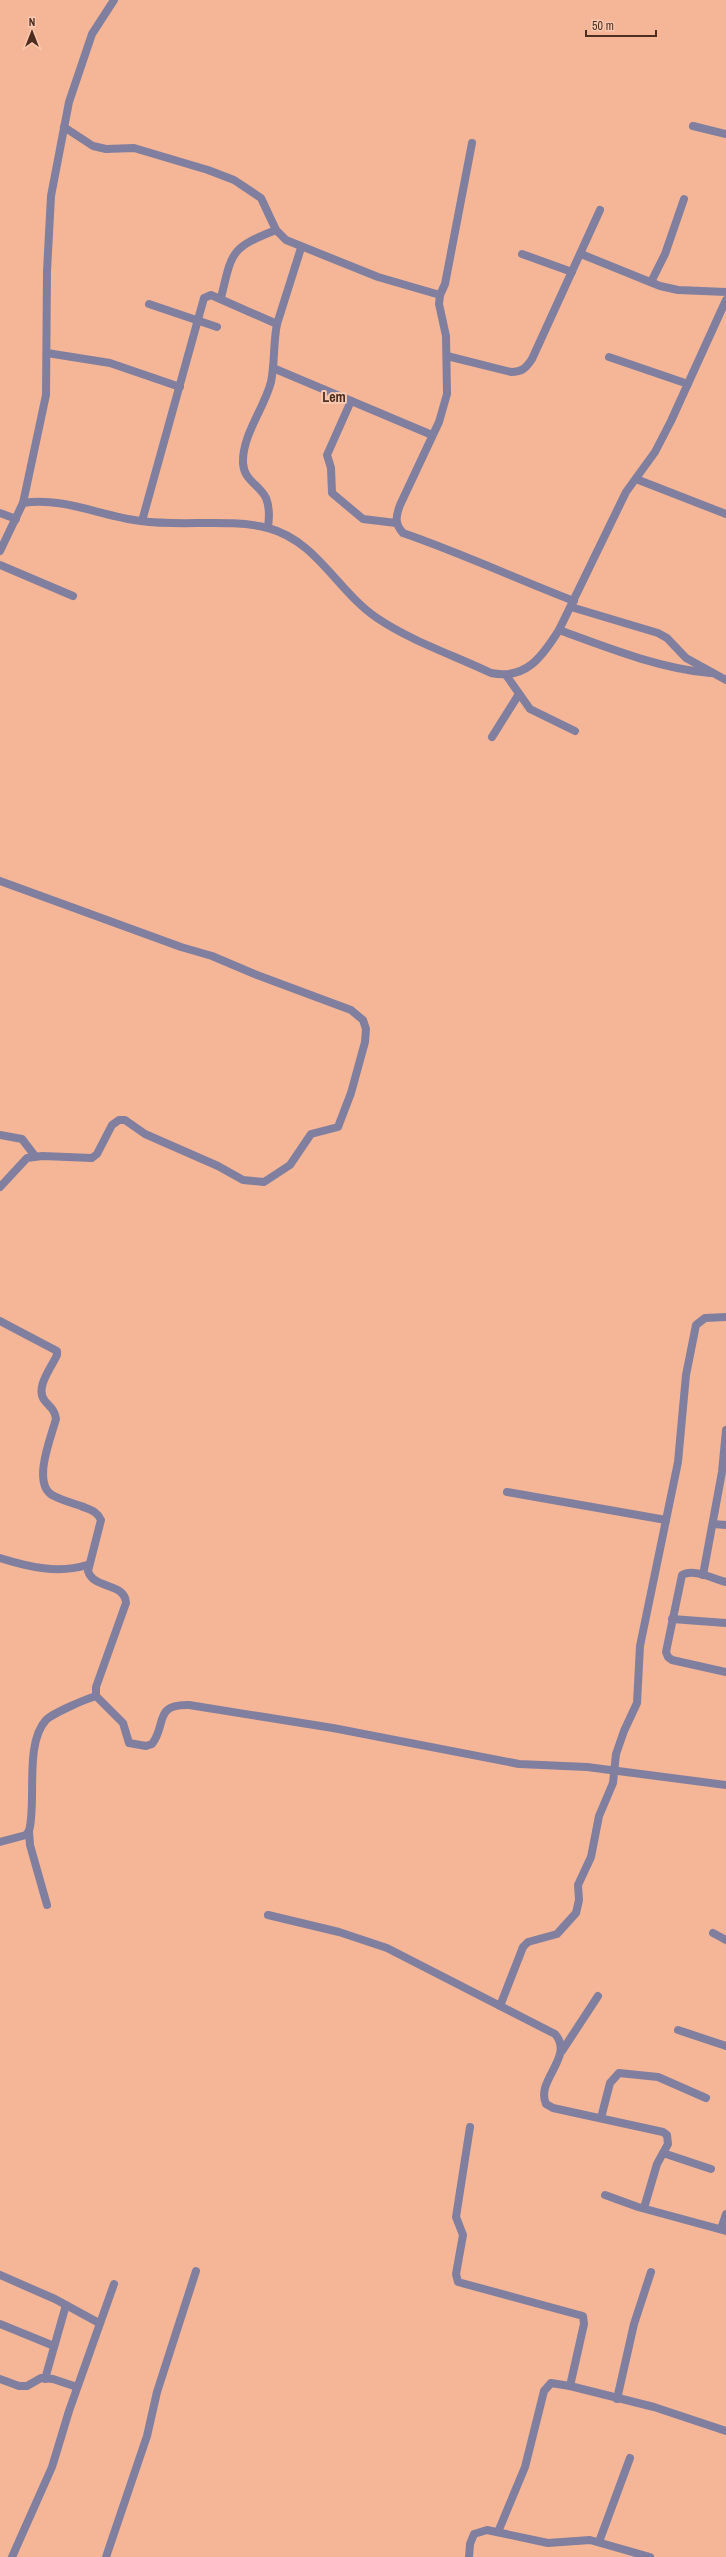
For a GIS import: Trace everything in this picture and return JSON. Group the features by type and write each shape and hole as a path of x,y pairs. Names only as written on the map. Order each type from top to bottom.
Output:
{"street":[{"path":"0,551 23,503 46,395 51,196 64,127 81,62 92,34 114,0"},
{"path":"693,126 726,134"},
{"path":"64,127 93,146 106,149 134,148 208,170 234,180 261,198 276,230 286,240 301,248 378,277 440,295"},
{"path":"396,523 405,492 432,435 448,394 446,336 439,304 440,295 445,284 472,143"},
{"path":"651,282 664,254 684,199"},
{"path":"447,356 511,372 519,372 526,368 532,359 600,210"},
{"path":"221,298 230,260 235,250 251,240 276,230"},
{"path":"268,528 269,513 265,496 246,476 243,462 244,453 270,383 273,368 273,344 277,324 301,248"},
{"path":"522,254 572,272"},
{"path":"581,254 651,282 678,290 726,292"},
{"path":"142,521 189,359 197,319 206,296 221,298 277,324"},
{"path":"23,503 52,501 142,521 238,525 268,528 303,545 316,556 356,601 376,617 400,631 491,672 506,676 520,673 548,648 559,630 612,519 636,479 655,452 726,300"},
{"path":"149,304 217,327"},
{"path":"48,353 110,363 180,386"},
{"path":"609,357 688,384"},
{"path":"273,368 432,435"},
{"path":"351,401 328,455 331,468 332,493 363,519 396,523 403,533 458,552 490,568 572,604 658,633 667,638 686,658 726,680"},
{"path":"636,479 726,514"},
{"path":"0,513 16,519"},
{"path":"0,565 73,596"},
{"path":"559,630 660,665 680,670 713,673"},
{"path":"506,676 530,709 539,716 575,731"},
{"path":"492,736 519,694"},
{"path":"0,881 181,947 212,956 257,976 351,1010 363,1020 366,1029 364,1048 338,1127 311,1134 290,1165 264,1182 244,1180 218,1166 145,1134 125,1120 119,1120 112,1125 97,1154 92,1158 35,1156 20,1164 0,1188"},
{"path":"0,1134 22,1139 35,1156"},
{"path":"500,2006 523,1947 528,1942 557,1934 576,1913 579,1900 578,1885 591,1857 599,1816 610,1793 624,1731 637,1703 640,1646 678,1462 686,1375 696,1325 705,1318 726,1316"},
{"path":"0,1321 42,1341 57,1351 57,1356 41,1386 43,1399 55,1413 56,1419 42,1471 43,1480 51,1494 98,1514 100,1527 88,1565 90,1578 122,1592 126,1596 126,1603 96,1687 96,1696 123,1723 129,1743 134,1745 152,1744 164,1712 171,1706 189,1705 333,1728 513,1763 614,1770 726,1785"},
{"path":"703,1575 713,1524 726,1430"},
{"path":"507,1492 666,1520"},
{"path":"713,1524 726,1525"},
{"path":"0,1558 42,1568 61,1570 88,1565"},
{"path":"726,1582 703,1575 686,1572 682,1575 666,1646 668,1657 726,1672"},
{"path":"672,1619 726,1623"},
{"path":"47,1905 30,1844 29,1832 32,1769 41,1727 47,1719 56,1713 96,1696"},
{"path":"0,1842 26,1835 29,1832"},
{"path":"268,1915 339,1932 387,1948 555,2034 560,2041 562,2051"},
{"path":"713,1933 726,1940"},
{"path":"598,1996 562,2051 544,2091 546,2104 553,2108 662,2132 668,2139 657,2164 644,2208"},
{"path":"678,2030 726,2046"},
{"path":"601,2118 610,2083 619,2073 658,2077 706,2098"},
{"path":"470,2127 456,2217 463,2241 456,2278 462,2285 496,2291 583,2316 584,2324 570,2386"},
{"path":"663,2153 711,2169"},
{"path":"605,2195 644,2208 723,2230 726,2214"},
{"path":"106,2557 147,2436 157,2392 196,2271"},
{"path":"617,2399 634,2324 652,2272"},
{"path":"0,2275 66,2305 99,2323"},
{"path":"12,2557 52,2468 77,2387 114,2284"},
{"path":"45,2379 66,2305"},
{"path":"0,2324 54,2346"},
{"path":"0,2379 19,2386 45,2379 77,2387"},
{"path":"498,2532 525,2467 544,2391 551,2383 570,2386 676,2413 726,2431"},
{"path":"599,2542 630,2458"},
{"path":"469,2557 470,2544 474,2534 487,2530 548,2543 576,2540 599,2542 650,2557"}],"district":[{"name":"Lem","path":"334,397"}]}
